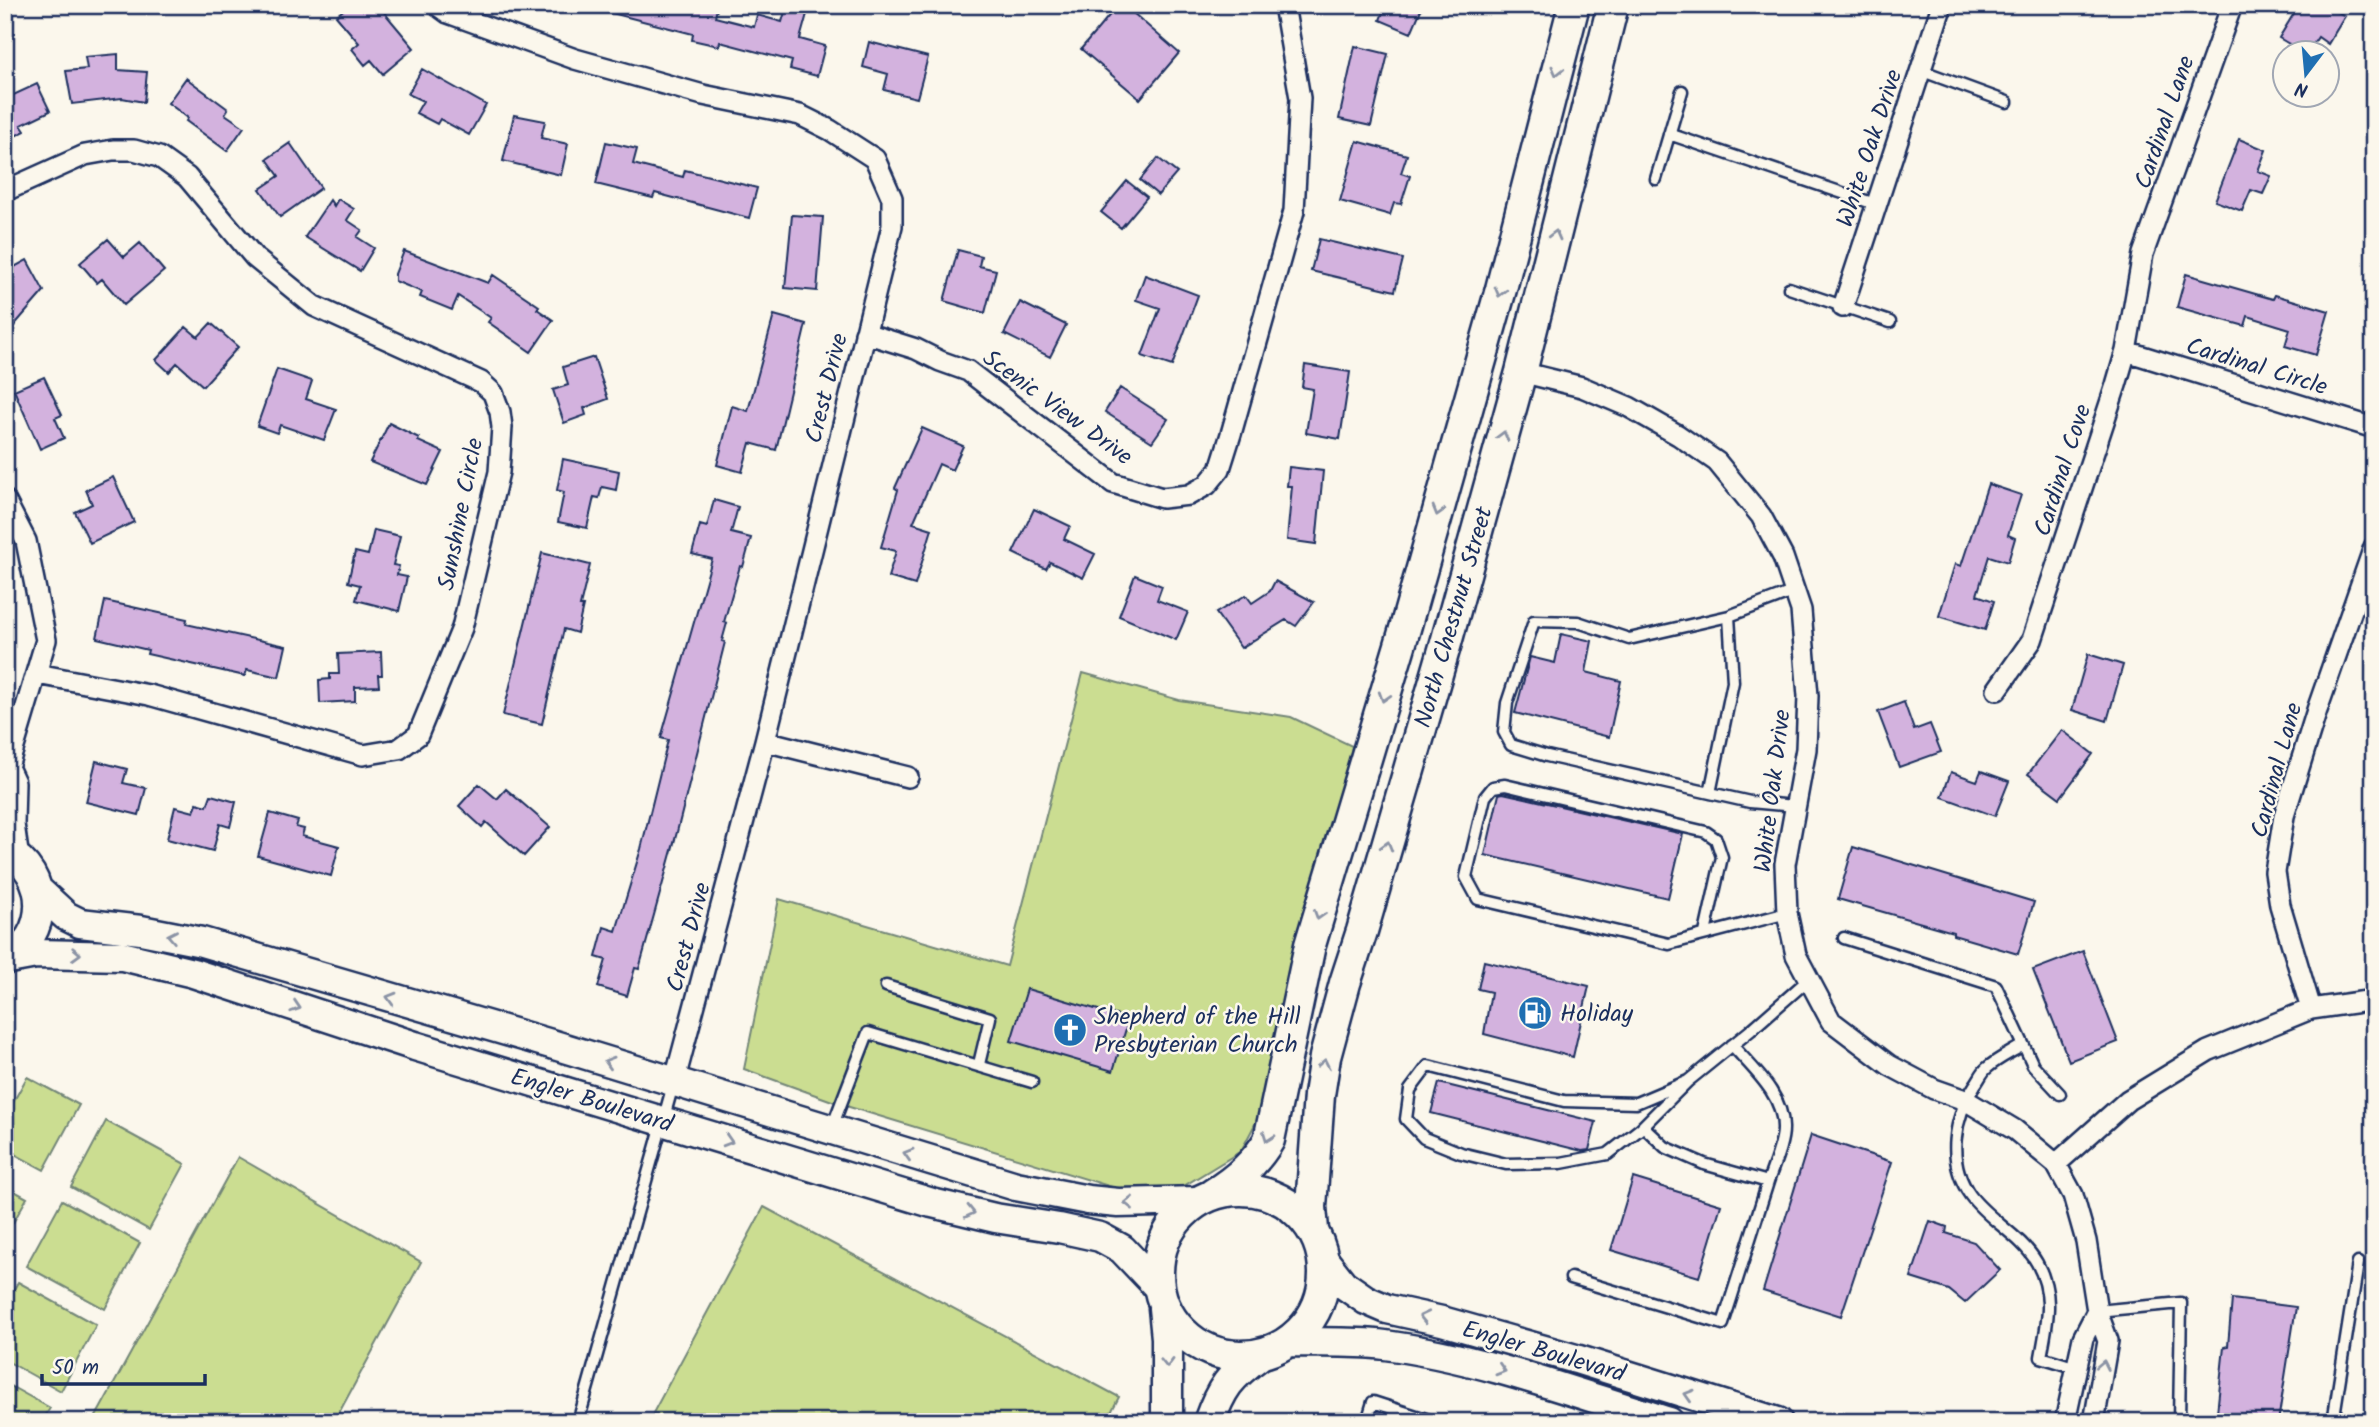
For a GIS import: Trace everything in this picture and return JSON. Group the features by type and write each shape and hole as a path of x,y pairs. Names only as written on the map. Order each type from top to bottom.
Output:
{"main road":[{"name":"North Chestnut Street","path":"1205,1198 1236,1180 1260,1156 1269,1140 1310,944 1404,632 1501,289 1574,5"},
{"name":"North Chestnut Street","path":"1313,1230 1311,1207 1319,1095 1325,1057 1446,643 1521,372 1613,5"},
{"name":"Engler Boulevard","path":"12,855 34,878 38,890 66,916 80,923 141,930 202,942 551,1044 1016,1186 1118,1203 1205,1198"},
{"path":"7,960 20,950 36,927 40,915 38,890"},
{"name":"Engler Boulevard","path":"7,960 36,954 122,956 193,973 415,1046 932,1203 995,1218 1100,1237 1122,1249 1144,1270 1161,1296"},
{"path":"1161,1296 1176,1325 1195,1342 1226,1355 1242,1357 1259,1354 1289,1342 1311,1319 1323,1291 1324,1260 1313,1230 1291,1206 1261,1192 1245,1189 1205,1198 1173,1224 1165,1238 1157,1271 1167,1338 1167,1422"},
{"name":"Engler Boulevard","path":"1324,1260 1343,1284 1366,1300 1387,1309 1442,1321 1576,1359 1778,1422"},
{"name":"Engler Boulevard","path":"1289,1342 1383,1345 1427,1352 1488,1366 1669,1422"},
{"path":"1209,1422 1219,1393 1238,1370 1259,1354"}],"street":[{"name":"Crest Drive","path":"436,5 449,13 575,59 703,95 800,115 830,130 875,159 892,198 892,226 765,741 674,1083"},
{"name":"Scenic View Drive","path":"865,334 916,349 968,371 1113,482 1162,498 1189,495 1207,485 1220,469 1294,211 1300,98 1284,5"},
{"name":"White Oak Drive","path":"1843,307 1942,5"},
{"name":"Cardinal Lane","path":"2143,254 2232,5"},
{"name":"Sunshine Circle","path":"5,191 85,155 113,150 134,150 159,157 187,177 256,258 314,306 481,382 493,393 502,428 499,472 462,628 418,735 399,749 363,754 149,695 37,674"},
{"name":"Cardinal Cove","path":"1997,690 2032,640 2126,351 2143,254"},
{"name":"Cardinal Circle","path":"2126,351 2374,428"},
{"name":"White Oak Drive","path":"1521,372 1582,387 1629,407 1678,435 1717,462 1761,516 1783,557 1801,610 1808,696 1807,749 1785,864 1787,912 1796,955 1831,1021 1889,1065 1934,1089 1965,1100 2015,1130 2056,1164 2073,1195 2086,1241 2097,1311 2108,1341 2094,1422"},
{"path":"5,500 26,541 46,640 7,768 15,782 12,855"},
{"name":"Cardinal Lane","path":"2311,1009 2280,905 2275,872 2284,816 2317,710 2374,547"},
{"path":"765,741 908,777"},
{"path":"2056,1164 2128,1100 2208,1051 2311,1009 2374,1000"},
{"path":"2065,1422 2083,1338 2097,1311"}],"lane":[{"path":"1920,70 2007,102"},
{"path":"1656,179 1682,91"},
{"path":"1670,134 1875,204"},
{"path":"1789,288 1889,322"},
{"path":"1794,592 1729,616 1629,639 1578,622 1534,621 1507,703 1504,732 1511,745 1547,756 1751,802 1795,806"},
{"path":"1710,793 1733,682 1729,616"},
{"path":"1705,933 1722,857 1716,839 1706,832 1505,785 1493,787 1485,797 1466,877 1478,899 1669,944 1787,912"},
{"path":"1844,938 1996,986 2033,1065 2060,1094"},
{"path":"1688,1081 1636,1103 1564,1101 1428,1066 1410,1090 1406,1119 1424,1138 1461,1153 1506,1164 1561,1163 1608,1154 1643,1126 1688,1081 1810,978"},
{"path":"886,986 990,1018 979,1064"},
{"path":"831,1131 868,1033 1032,1082"},
{"path":"1571,1278 1723,1324 1784,1131 1782,1111 1769,1086 1732,1045"},
{"path":"2023,1045 1986,1068 1965,1100 1955,1131 1956,1169 1970,1195 1989,1215 2020,1240 2038,1265 2051,1306 2041,1357 2077,1368"},
{"path":"578,1422 674,1083"},
{"path":"1643,1126 1665,1147 1704,1164 1768,1182"},
{"path":"2333,1422 2358,1264"},
{"path":"2097,1311 2181,1303 2179,1422"},
{"path":"1367,1422 1373,1402 1431,1421"}],"green space":[{"path":"1083,673 1179,700 1291,717 1352,746 1332,845 1265,1105 1241,1151 1182,1187 1135,1194 846,1106 744,1069 779,899 1007,966"},
{"path":"27,1077 79,1105 44,1170 5,1149 5,1117"},
{"path":"106,1121 185,1164 149,1230 71,1187"},
{"path":"238,1157 421,1262 334,1422 93,1422"},
{"path":"5,1186 27,1198 5,1237"},
{"path":"62,1200 140,1243 105,1309 26,1266"},
{"path":"764,1207 1119,1397 1106,1422 670,1422 653,1413"},
{"path":"18,1282 96,1325 61,1391 5,1360 5,1305"},
{"path":"5,1383 50,1408 42,1422 5,1422"}],"building":[{"path":"349,5 378,5 414,48 383,74 371,60 365,65 352,49 359,43 336,16"},
{"path":"605,5 718,5 715,17 754,27 757,15 782,22 786,8 807,14 800,39 825,46 817,76 790,69 792,61 720,42 719,46 692,40 693,34 604,11"},
{"path":"1118,5 1124,5 1179,53 1140,99 1081,49"},
{"path":"1386,5 1423,5 1411,33 1380,20"},
{"path":"2299,5 2340,5 2336,11 2345,16 2332,38 2279,38"},
{"path":"869,42 928,57 917,98 884,90 888,74 863,67"},
{"path":"1355,46 1388,54 1371,126 1339,119"},
{"path":"118,54 118,70 147,72 144,102 122,98 72,104 66,71 87,69 85,57"},
{"path":"422,69 486,105 469,135 440,119 437,124 416,113 423,101 408,94"},
{"path":"186,78 228,109 225,114 244,127 227,151 186,121 188,118 168,103"},
{"path":"37,84 50,111 21,125 25,131 5,141 5,95 7,98"},
{"path":"514,115 545,121 541,138 568,144 561,175 503,161"},
{"path":"2239,139 2266,150 2258,171 2271,176 2263,194 2251,190 2242,211 2215,201"},
{"path":"1357,141 1407,155 1401,173 1410,176 1401,204 1394,203 1390,215 1340,201"},
{"path":"606,142 637,149 633,164 683,177 685,170 757,188 749,218 655,193 653,198 596,184"},
{"path":"290,143 321,188 280,217 260,189 279,176 267,159"},
{"path":"1158,158 1177,173 1158,195 1140,180"},
{"path":"1127,181 1147,197 1121,228 1101,212"},
{"path":"338,199 354,209 347,220 362,230 357,237 374,248 360,271 305,237 330,200 334,206"},
{"path":"792,215 823,217 817,291 785,288"},
{"path":"108,239 124,257 140,243 164,271 124,305 102,279 97,283 80,263"},
{"path":"1319,239 1403,259 1395,291 1311,271"},
{"path":"958,250 981,256 979,266 996,270 985,313 944,301"},
{"path":"404,251 488,283 493,275 539,306 537,309 553,320 531,352 488,322 491,318 458,296 452,310 420,297 422,292 395,281"},
{"path":"27,260 44,291 5,336 5,288 9,282 5,272"},
{"path":"2186,274 2273,299 2275,295 2329,311 2316,355 2285,346 2290,329 2248,316 2245,326 2177,307"},
{"path":"1145,275 1198,295 1172,366 1142,356 1160,308 1136,300"},
{"path":"1020,302 1066,325 1050,357 1004,334"},
{"path":"774,315 806,324 776,450 750,443 742,472 717,465 732,406 748,411"},
{"path":"211,323 238,347 203,386 177,363 169,372 156,360 186,327 198,337"},
{"path":"594,357 608,399 584,408 586,415 564,423 553,390 568,385 563,367"},
{"path":"1305,365 1350,372 1340,439 1306,433 1313,389 1302,387"},
{"path":"277,369 312,381 306,399 336,409 324,440 280,425 277,433 257,426"},
{"path":"44,377 62,415 55,418 64,438 40,449 14,390"},
{"path":"1120,388 1168,419 1152,442 1105,412"},
{"path":"389,423 419,438 418,441 443,452 427,485 370,462"},
{"path":"922,428 963,446 952,470 939,464 913,523 932,529 915,585 888,577 896,551 881,547 898,490 895,488"},
{"path":"563,459 619,471 616,490 602,487 599,498 594,497 587,528 558,522 564,492 557,490"},
{"path":"1289,467 1323,471 1316,544 1287,540 1292,486 1287,486"},
{"path":"113,477 134,522 90,543 75,512 92,504 86,490"},
{"path":"1988,484 2021,495 2008,535 2015,538 2008,562 1989,556 1977,595 1994,601 1985,630 1939,616 1955,564 1961,566"},
{"path":"714,500 738,507 731,533 751,538 724,622 727,623 722,641 725,642 677,832 639,969 635,968 627,996 598,987 606,960 596,957 604,927 616,931 641,849 668,740 661,738 712,559 692,554 700,525 707,527"},
{"path":"1034,509 1070,526 1064,539 1095,554 1083,578 1050,562 1046,569 1013,553"},
{"path":"374,530 400,536 393,565 399,566 397,575 407,577 399,611 356,600 360,585 348,582 355,552 368,555"},
{"path":"542,553 590,565 580,606 583,606 577,633 564,629 542,724 503,715"},
{"path":"1135,575 1162,586 1157,600 1188,612 1176,640 1119,616"},
{"path":"1275,581 1314,602 1296,626 1286,620 1241,648 1216,613 1246,595 1252,603 1270,591"},
{"path":"105,601 187,619 186,624 286,646 279,677 247,670 245,676 147,654 148,650 97,638"},
{"path":"1561,634 1592,641 1586,672 1621,681 1609,737 1515,713 1530,657 1555,663"},
{"path":"381,652 382,675 378,675 379,686 355,687 355,701 320,703 319,680 330,679 330,674 339,674 338,654"},
{"path":"2088,654 2123,665 2107,721 2072,710"},
{"path":"1904,702 1914,730 1930,724 1941,752 1899,767 1878,712"},
{"path":"2062,730 2093,754 2060,798 2028,774"},
{"path":"96,761 127,769 123,783 146,788 139,815 86,802"},
{"path":"1981,771 2009,781 1995,816 1942,797 1951,772 1977,781"},
{"path":"479,784 497,799 506,789 550,827 524,856 486,822 482,827 459,806"},
{"path":"1499,794 1683,834 1668,898 1485,855"},
{"path":"211,795 236,802 230,827 220,824 213,851 167,839 175,807 194,812 197,803 207,806"},
{"path":"270,813 298,821 296,827 304,829 302,836 339,846 331,876 258,856"},
{"path":"1853,847 2034,902 2018,954 1838,899"},
{"path":"2083,951 2118,1042 2069,1061 2033,970"},
{"name":"Holiday","path":"1484,961 1589,986 1573,1057 1484,1034 1491,992 1478,989"},
{"name":"Shepherd of the Hill Presbyterian Church","path":"1027,989 1129,1019 1113,1071 1011,1041"},
{"path":"1439,1083 1596,1122 1589,1150 1582,1151 1431,1113"},
{"path":"1811,1135 1892,1162 1841,1316 1763,1291"},
{"path":"1633,1178 1721,1205 1699,1277 1611,1250"},
{"path":"1930,1221 1947,1227 1946,1233 1974,1242 2000,1270 1965,1303 1949,1290 1911,1278"},
{"path":"2232,1299 2296,1307 2278,1422 2216,1422"}],"place":[{"name":"Holiday","path":"1535,1013"},
{"name":"Shepherd of the Hill Presbyterian Church","path":"1070,1030"}]}
